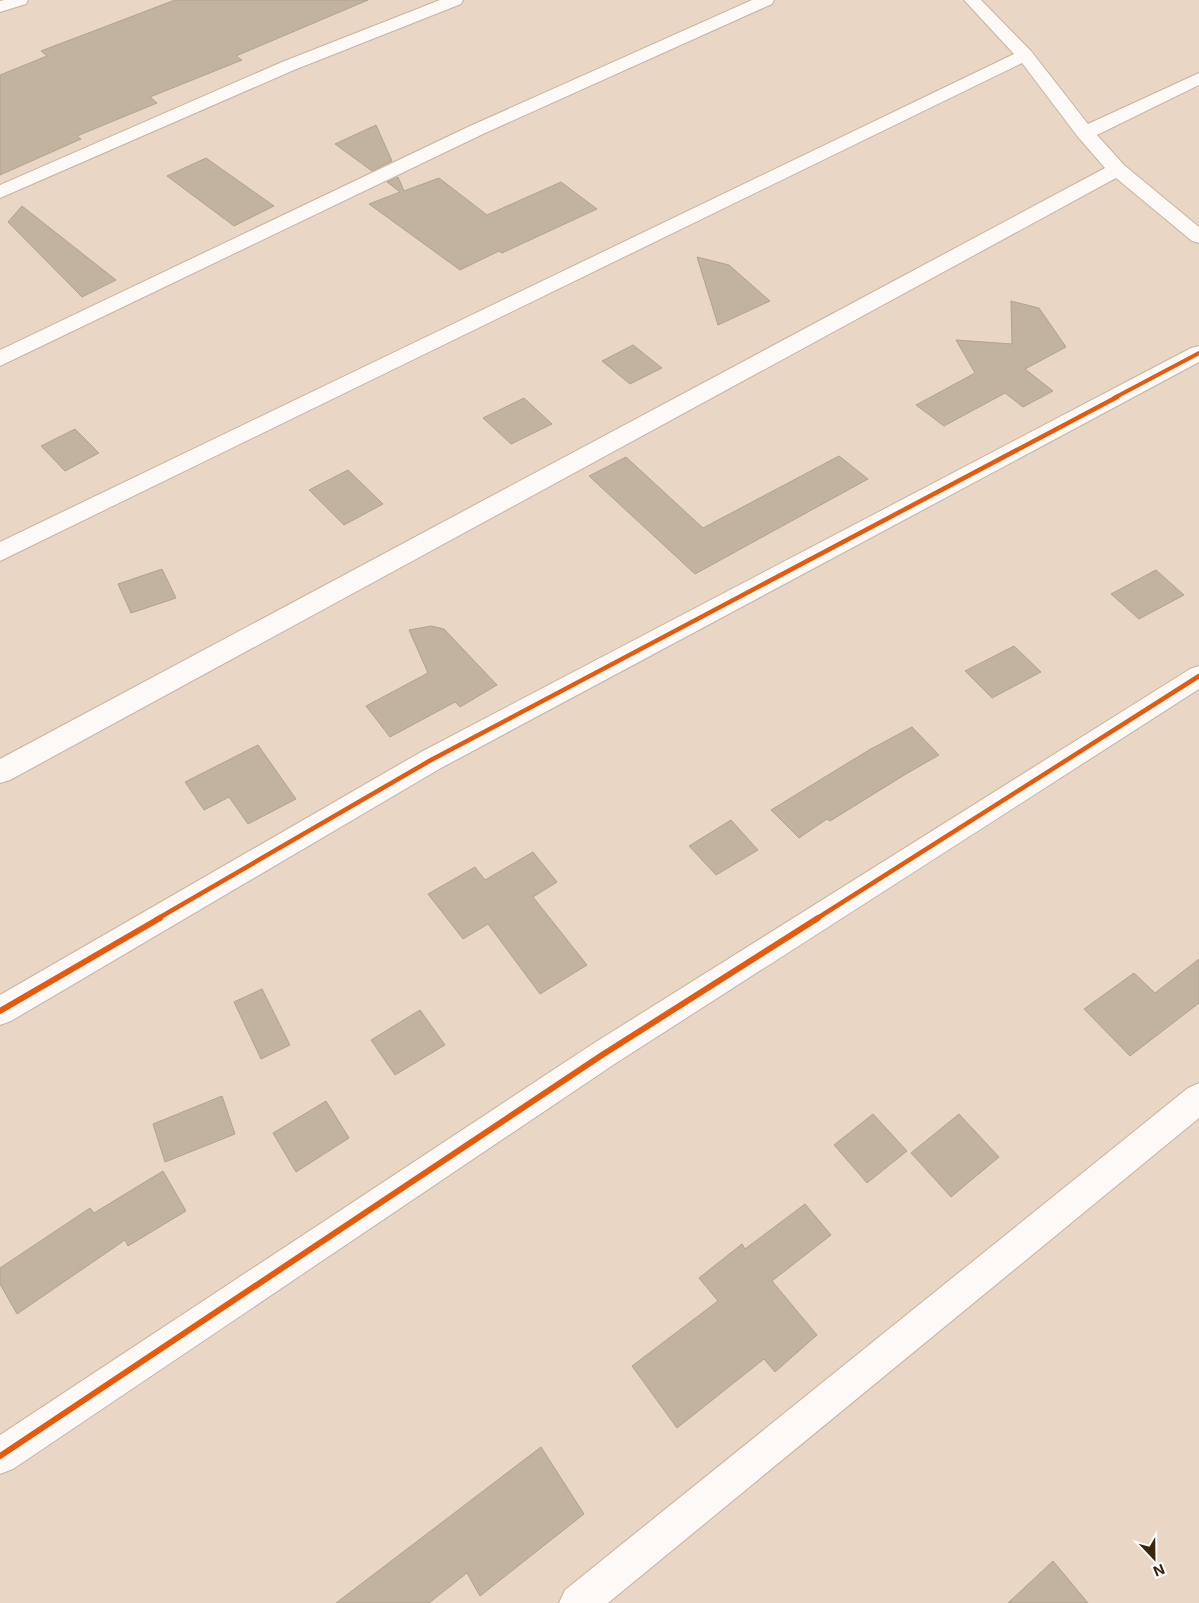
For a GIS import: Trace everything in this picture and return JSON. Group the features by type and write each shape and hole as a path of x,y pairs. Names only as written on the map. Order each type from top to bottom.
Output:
{"street":[{"path":"0,7 20,0"},
{"path":"0,192 288,66 455,0"},
{"path":"0,360 419,156 633,57 766,0"},
{"path":"972,0 1025,55 1085,133 1117,169 1199,238"},
{"path":"0,552 1025,55"},
{"path":"1085,133 1199,78"},
{"path":"0,772 1117,169"},
{"path":"0,1011 431,760 1199,353"},
{"path":"0,1456 602,1055 1199,676"},
{"path":"578,1603 1199,1098"}],"building":[{"path":"175,0 368,0 236,56 242,60 150,97 157,103 77,136 81,139 0,175 0,75 47,56 41,51"},
{"path":"376,125 392,161 372,171 335,144"},
{"path":"206,158 274,206 234,226 167,176"},
{"path":"398,177 404,191 439,178 487,215 561,182 597,209 502,253 499,251 460,270 369,204 400,192 387,182"},
{"path":"22,206 116,280 82,297 8,222"},
{"path":"697,257 729,265 770,301 718,325"},
{"path":"1011,301 1039,308 1066,347 1025,369 1053,391 1023,407 1005,393 944,426 916,405 975,373 956,340 1012,344"},
{"path":"633,345 662,368 630,384 602,361"},
{"path":"524,398 552,424 511,444 483,418"},
{"path":"75,429 99,453 65,471 41,446"},
{"path":"839,456 868,479 695,574 589,476 626,457 703,528"},
{"path":"348,470 383,504 344,525 309,490"},
{"path":"162,569 176,598 131,613 118,584"},
{"path":"1156,570 1184,595 1139,619 1111,594"},
{"path":"431,626 444,629 497,685 460,707 455,702 390,737 366,706 428,673 409,630"},
{"path":"1014,646 1041,672 992,698 965,671"},
{"path":"912,727 939,755 830,821 827,819 799,838 771,810 869,750"},
{"path":"258,745 296,799 248,824 229,797 204,810 185,782"},
{"path":"731,820 758,850 716,875 689,846"},
{"path":"533,852 557,882 533,897 587,965 540,994 488,924 463,939 428,894 475,867 485,880"},
{"path":"1199,959 1199,1003 1130,1056 1084,1009 1134,973 1155,993"},
{"path":"262,989 290,1045 261,1059 234,1002"},
{"path":"420,1010 445,1045 395,1075 371,1040"},
{"path":"222,1096 235,1134 165,1162 153,1124"},
{"path":"326,1101 349,1138 296,1172 273,1133"},
{"path":"873,1114 907,1151 867,1183 834,1145"},
{"path":"959,1114 999,1157 951,1197 911,1153"},
{"path":"163,1171 186,1211 128,1246 125,1240 17,1314 0,1284 0,1268 90,1208 94,1213"},
{"path":"805,1204 831,1235 772,1281 817,1335 775,1372 764,1359 677,1428 632,1366 718,1301 699,1278 742,1244 745,1249"},
{"path":"541,1447 584,1514 480,1596 467,1573 429,1603 336,1603"},
{"path":"1053,1561 1088,1603 1008,1603"}],"cycle path":[{"path":"0,1011 431,760 1199,353"},
{"path":"0,1456 602,1055 1199,676"}]}
